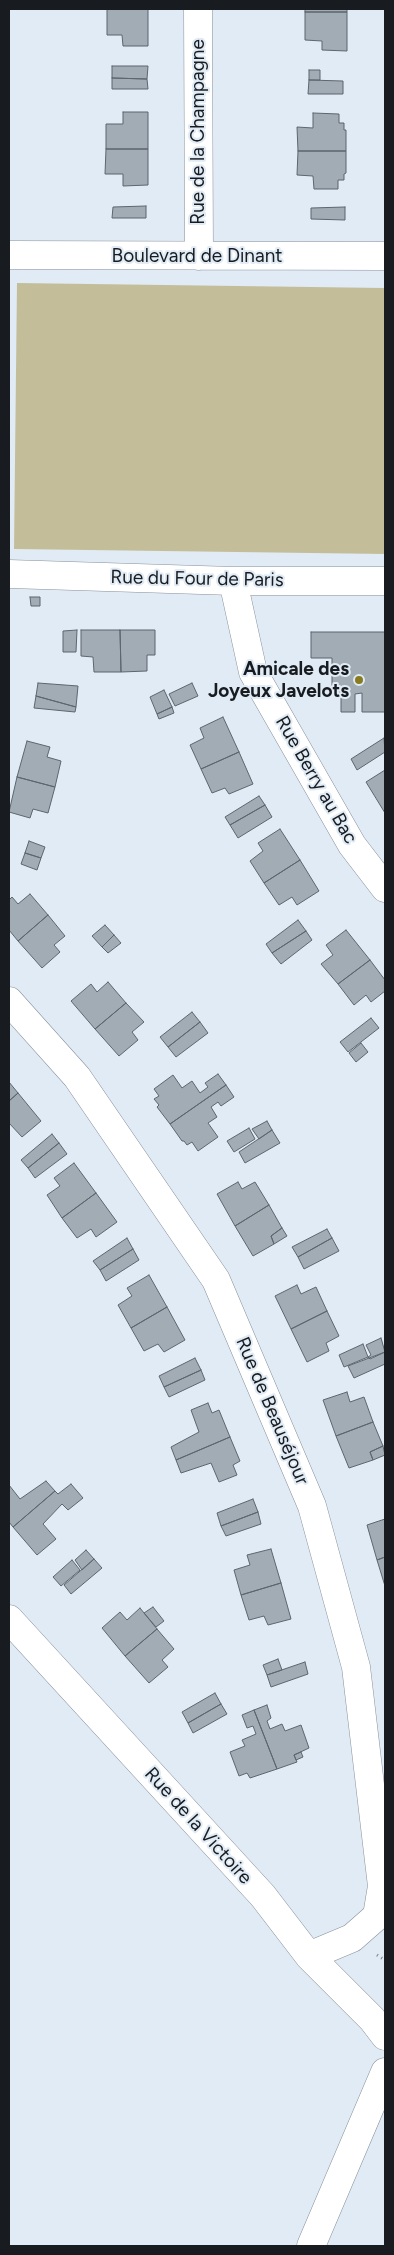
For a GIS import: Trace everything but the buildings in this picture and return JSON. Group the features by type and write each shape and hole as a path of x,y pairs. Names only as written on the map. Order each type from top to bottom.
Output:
{"street":[{"name":"Rue de la Champagne","path":"198,9 198,256"},
{"name":"Boulevard de Dinant","path":"9,255 385,256"},
{"name":"Rue du Four de Paris","path":"9,574 233,580 385,581"},
{"name":"Rue Berry au Bac","path":"233,580 253,672 352,845 385,888"},
{"name":"Rue de Beauséjour","path":"9,1001 77,1077 216,1280 312,1506 356,1667 382,1886 377,1916 352,1938 310,1956"},
{"name":"Rue de la Victoire","path":"9,1619 263,1896 310,1956 372,2019 385,2036"},
{"path":"311,2246 385,2072"}],"shaded area":[{"path":"17,283 385,288 385,554 14,549"}],"place":[{"name":"Amicale des Joyeux Javelots","path":"359,680"}]}
